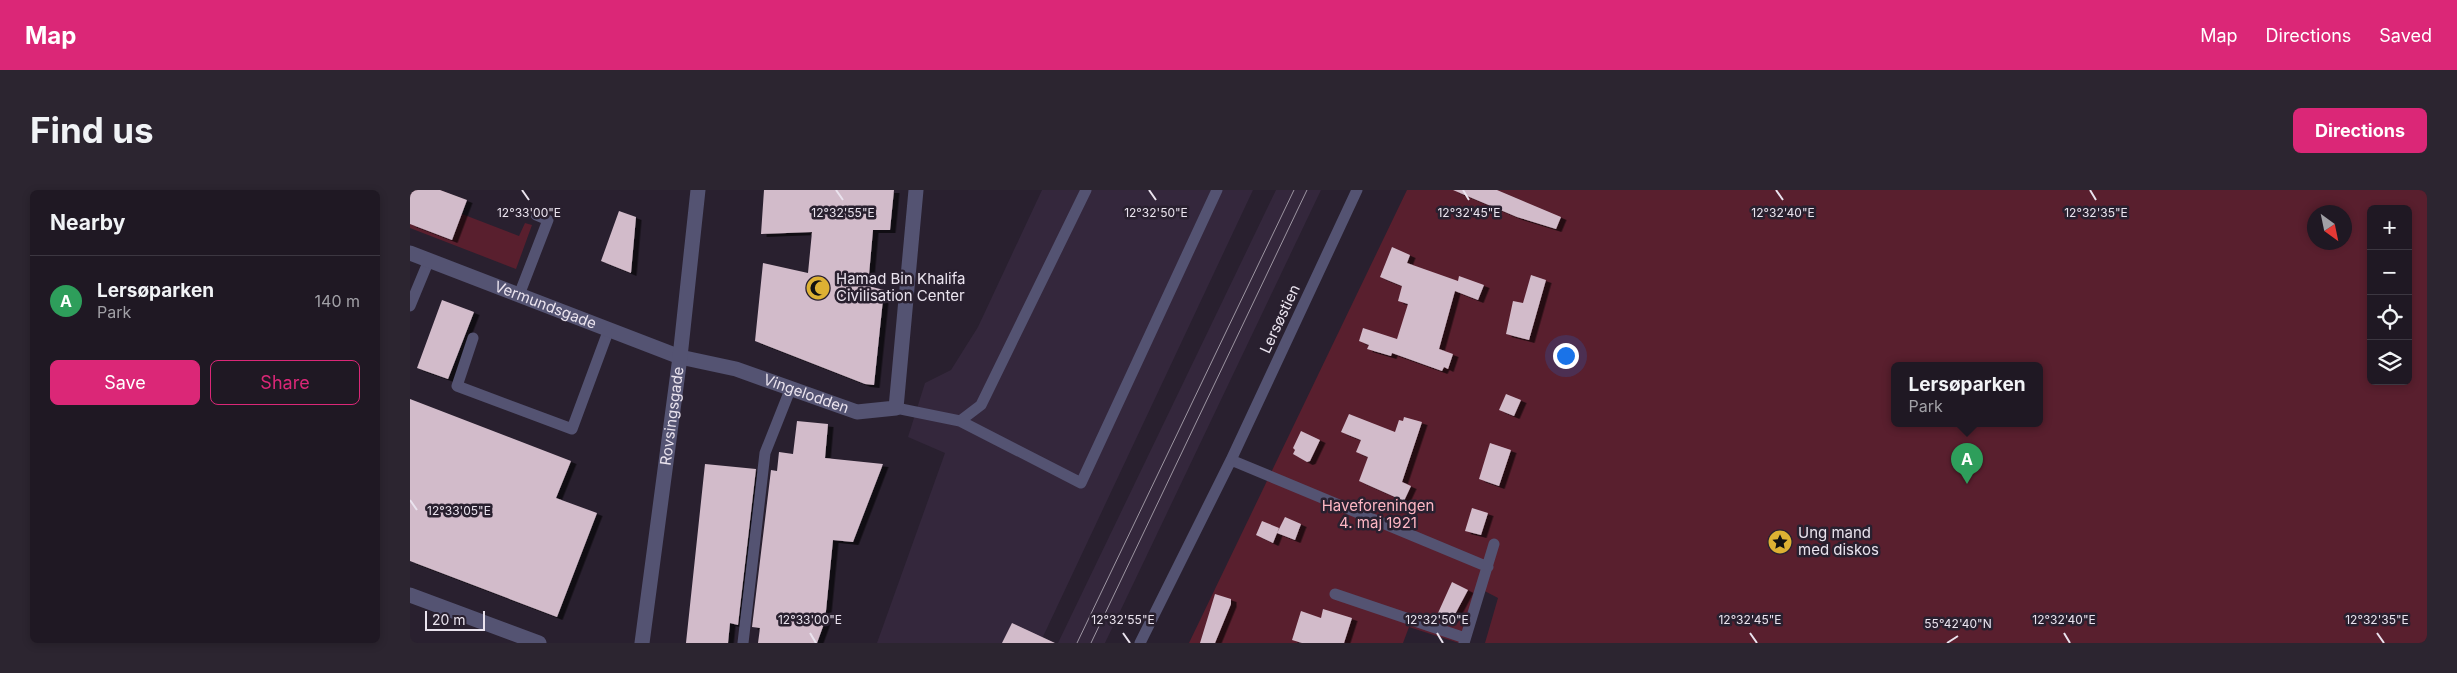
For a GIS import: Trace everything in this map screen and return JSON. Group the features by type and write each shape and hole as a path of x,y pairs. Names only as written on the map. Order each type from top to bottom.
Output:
{"street":[{"name":"Rovsingsgade","path":"642,643 680,356 698,190"},
{"path":"896,408 916,190"},
{"name":"Vermundsgade","path":"410,253 680,356"},
{"name":"Vingelodden","path":"680,356 736,369 790,390 857,412 896,408"},
{"path":"410,595 538,643"}],"lane":[{"path":"960,422 981,405 1086,190"},
{"path":"896,408 960,422 1081,483 1216,190"},
{"name":"Lersøstien","path":"1140,643 1231,460 1357,190"},
{"path":"519,295 548,220 536,216"},
{"path":"410,306 429,260"},
{"path":"473,338 457,386 572,429 609,329"},
{"path":"743,643 765,453 790,390"},
{"path":"1231,460 1488,567"},
{"path":"1335,594 1464,641 1494,544"}],"shaded area":[{"path":"1042,190 1253,190 1040,643 877,643 945,453 908,437 925,383 951,370 978,327"},
{"path":"1276,190 1321,190 1105,643 1058,643"}],"green space":[{"path":"410,190 440,190 460,198 452,240 462,214 519,236 525,223 532,225 516,269 410,228"},
{"name":"Haveforeningen 4. maj 1921","path":"1407,190 2427,190 2427,643 1485,643 1498,598 1477,587 1459,643 1409,627 1403,643 1189,643"}],"building":[{"path":"410,190 440,190 467,200 452,240 410,224"},
{"name":"Hamad Bin Khalifa Civilisation Center","path":"764,190 894,190 890,230 873,230 868,286 884,290 874,385 865,384 755,341 763,263 808,273 812,232 761,234"},
{"path":"1453,190 1497,190 1561,217 1556,229 1517,217"},
{"path":"619,211 636,217 631,273 601,261"},
{"path":"1392,247 1410,255 1407,263 1458,281 1459,276 1484,285 1478,300 1455,291 1439,349 1453,354 1448,369 1444,367 1442,371 1392,353 1391,356 1367,349 1369,345 1359,341 1363,328 1397,339 1408,304 1398,301 1402,286 1380,277"},
{"path":"1531,275 1546,280 1529,340 1506,334 1513,301 1523,303"},
{"path":"442,300 474,312 448,379 417,368"},
{"path":"1506,394 1521,400 1514,416 1499,410"},
{"path":"410,399 571,461 556,498 597,513 557,617 410,561"},
{"path":"1349,414 1395,432 1399,420 1403,421 1404,417 1422,422 1402,482 1411,486 1404,501 1359,481 1368,457 1356,452 1361,440 1341,432"},
{"path":"797,421 828,424 825,458 883,464 853,542 833,540 825,621 817,643 758,643 760,628 752,627 771,470 777,471 779,452 793,454"},
{"path":"1301,431 1320,440 1310,461 1307,462 1293,454 1295,450 1293,448"},
{"path":"1490,443 1511,450 1499,486 1479,479"},
{"path":"705,464 756,469 738,625 730,623 728,643 686,643"},
{"path":"1472,508 1488,513 1481,535 1465,531"},
{"path":"1285,517 1301,524 1295,540 1277,533"},
{"path":"1262,521 1279,528 1273,543 1256,535"},
{"path":"1452,582 1468,590 1452,620 1438,613"},
{"path":"1215,594 1231,599 1231,604 1215,643 1200,643"},
{"path":"1323,609 1352,618 1344,643 1302,643 1292,640 1301,611 1321,618"},
{"path":"1012,623 1055,643 1002,643"}],"tram line":[{"path":"1077,643 1294,190"},
{"path":"1091,643 1307,190"}],"place":[{"name":"Hamad Bin Khalifa Civilisation Center","path":"818,288"},
{"name":"Lersøparken","path":"1967,484"},
{"name":"Ung mand med diskos","path":"1780,542"}]}
